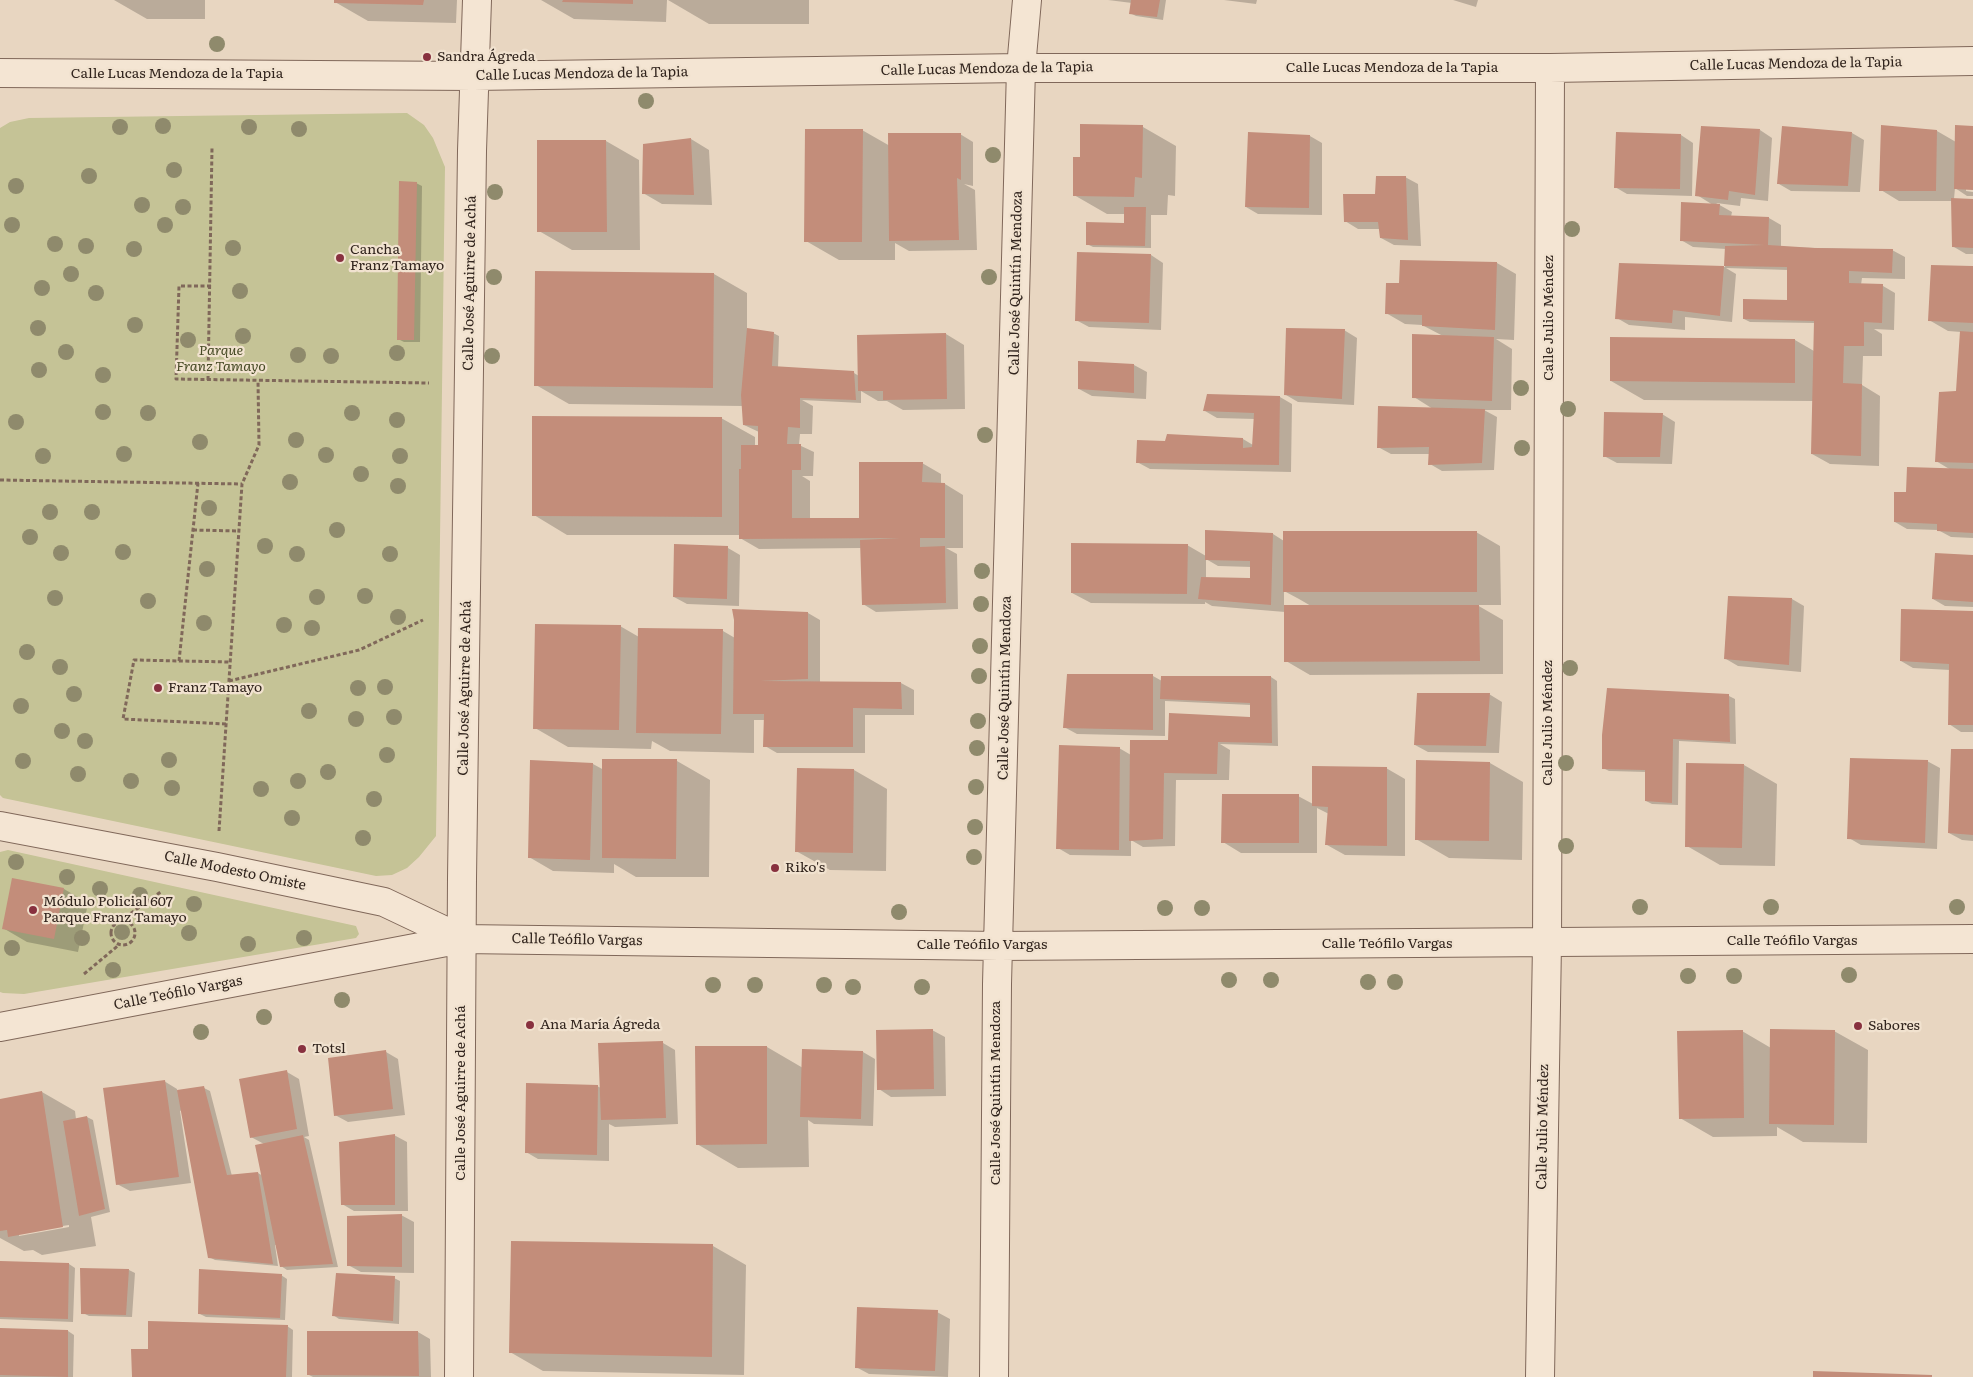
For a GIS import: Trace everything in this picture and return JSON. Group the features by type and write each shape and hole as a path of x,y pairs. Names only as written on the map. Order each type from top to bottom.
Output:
{"street":[{"name":"Calle José Aguirre de Achá","path":"459,1377 462,939 474,76 477,0"},
{"name":"Calle José Quintín Mendoza","path":"994,1377 997,984 1021,68 1027,0"},
{"name":"Calle Lucas Mendoza de la Tapia","path":"0,73 474,76 1021,68 1550,68 1973,61"},
{"name":"Calle Julio Méndez","path":"1540,1377 1547,943 1550,68"},
{"name":"Calle Modesto Omiste","path":"0,826 218,867 384,902 462,939"},
{"name":"Calle Teófilo Vargas","path":"0,1027 462,939 999,946 1973,939"}],"path":[{"path":"208,380 212,148"},
{"path":"211,286 179,286 176,379 429,383"},
{"path":"219,831 242,484 259,445 258,381"},
{"path":"0,480 242,484"},
{"path":"180,661 198,483"},
{"path":"193,530 239,531"},
{"path":"229,682 358,650 423,620"},
{"path":"226,724 123,718 134,660 230,662"},
{"path":"124,921 131,924 134,927 134,939 124,945 116,943 111,933 114,925 124,921"}],"green space":[{"name":"Parque Franz Tamayo","path":"407,113 424,125 433,138 445,167 436,836 419,857 407,868 392,875 376,876 3,798 0,795 0,128 10,122 29,118"},
{"path":"8,850 356,926 359,934 356,938 24,994 3,993 0,992 0,852"}],"building":[{"path":"334,0 424,0 423,5 334,3"},
{"path":"563,0 633,0 633,4 562,2"},
{"path":"1131,0 1160,0 1157,17 1129,14"},
{"path":"1080,124 1143,125 1142,178 1135,177 1134,197 1073,196 1073,157 1080,157"},
{"path":"1881,125 1937,130 1936,191 1879,191"},
{"path":"1955,125 1973,126 1973,190 1954,189"},
{"path":"1701,126 1760,129 1755,195 1729,191 1728,200 1695,196"},
{"path":"1782,126 1852,132 1848,186 1777,184"},
{"path":"805,129 863,129 862,242 804,242"},
{"path":"1248,132 1310,135 1309,208 1245,207"},
{"path":"1616,132 1681,134 1680,189 1614,188"},
{"path":"888,133 961,133 961,180 957,178 959,240 889,241"},
{"path":"691,138 694,195 642,194 643,144"},
{"path":"537,140 606,140 607,232 537,232"},
{"path":"1376,176 1406,176 1408,240 1380,238 1378,222 1344,222 1343,194 1375,194"},
{"path":"399,181 417,182 414,340 397,340"},
{"path":"1951,198 1973,199 1973,248 1952,247"},
{"path":"1681,202 1720,204 1719,215 1769,217 1768,245 1893,249 1892,273 1849,271 1849,283 1883,284 1882,323 1864,322 1864,346 1844,346 1843,383 1862,384 1861,456 1811,454 1814,321 1743,319 1743,299 1787,300 1787,267 1724,266 1725,246 1764,245 1680,241"},
{"path":"1124,207 1146,207 1145,246 1086,245 1086,222 1124,223"},
{"path":"1077,252 1151,254 1149,323 1075,321"},
{"path":"1400,260 1497,262 1495,330 1422,326 1422,315 1385,314 1386,283 1399,283"},
{"path":"1619,263 1724,266 1720,316 1673,310 1672,323 1615,319"},
{"path":"1931,265 1973,266 1973,323 1928,321"},
{"path":"535,271 714,273 713,388 534,386"},
{"path":"747,328 774,332 772,366 854,371 856,400 800,398 800,428 788,427 787,444 801,444 801,470 792,470 792,518 859,518 859,462 923,462 922,482 945,483 945,538 920,538 920,547 945,546 946,603 862,605 860,540 900,538 739,539 741,445 758,445 758,426 743,425 741,395"},
{"path":"1286,328 1345,329 1342,399 1284,395"},
{"path":"1960,331 1973,332 1973,463 1935,462 1939,392 1956,391"},
{"path":"946,333 947,399 883,400 883,391 858,391 857,335"},
{"path":"1412,334 1494,337 1492,401 1412,398"},
{"path":"1610,337 1795,339 1795,383 1610,381"},
{"path":"1078,361 1134,364 1134,393 1078,389"},
{"path":"1207,394 1280,396 1279,465 1136,463 1137,440 1165,441 1167,434 1243,438 1243,448 1252,447 1254,413 1203,411"},
{"path":"1378,406 1485,409 1482,463 1428,465 1429,447 1377,448"},
{"path":"1604,412 1663,413 1660,457 1603,457"},
{"path":"532,416 722,417 722,517 532,516"},
{"path":"1907,467 1973,469 1973,533 1937,531 1937,524 1894,522 1894,492 1906,492"},
{"path":"1205,530 1273,533 1271,605 1198,599 1201,577 1250,578 1250,561 1205,560"},
{"path":"1283,531 1477,531 1477,592 1283,592"},
{"path":"1071,543 1188,544 1187,594 1071,593"},
{"path":"674,544 728,546 727,599 673,597"},
{"path":"1935,553 1973,555 1973,602 1932,599"},
{"path":"1728,596 1792,598 1789,665 1724,659"},
{"path":"1284,605 1479,605 1480,661 1284,662"},
{"path":"732,609 808,612 808,679 760,681 901,682 902,709 853,708 853,747 763,747 764,714 733,714 734,620"},
{"path":"1901,609 1973,611 1973,725 1948,725 1949,664 1900,661"},
{"path":"535,624 621,625 619,730 533,729"},
{"path":"638,628 723,629 721,734 636,733"},
{"path":"1067,674 1153,674 1153,730 1063,728"},
{"path":"1161,676 1271,676 1272,743 1218,742 1217,774 1164,773 1163,839 1129,841 1130,740 1168,740 1169,713 1250,717 1250,703 1160,699"},
{"path":"1607,688 1729,694 1730,742 1673,739 1672,803 1645,801 1645,770 1602,769 1602,735"},
{"path":"1417,693 1490,693 1486,746 1414,745"},
{"path":"1059,745 1120,747 1119,850 1056,849"},
{"path":"1951,749 1973,749 1973,835 1948,833"},
{"path":"1850,758 1928,760 1925,843 1847,839"},
{"path":"602,759 677,759 676,859 602,858"},
{"path":"530,760 593,763 590,860 528,858"},
{"path":"1416,760 1490,762 1489,841 1415,840"},
{"path":"1686,763 1744,764 1742,848 1685,847"},
{"path":"1312,766 1387,767 1387,846 1325,845 1328,807 1312,806"},
{"path":"797,768 854,769 853,853 795,852"},
{"path":"1222,794 1299,794 1299,843 1221,843"},
{"path":"12,878 64,888 54,939 2,929"},
{"path":"933,1029 934,1089 877,1090 876,1030"},
{"path":"1770,1029 1835,1030 1834,1125 1769,1124"},
{"path":"1743,1030 1744,1118 1679,1119 1677,1031"},
{"path":"663,1041 666,1118 601,1120 598,1043"},
{"path":"695,1046 767,1046 767,1144 696,1145"},
{"path":"802,1049 863,1051 861,1119 800,1117"},
{"path":"386,1050 393,1109 334,1116 328,1058"},
{"path":"287,1070 297,1129 250,1138 239,1079"},
{"path":"165,1080 179,1177 116,1185 103,1088"},
{"path":"526,1083 598,1085 597,1155 525,1153"},
{"path":"204,1086 227,1175 258,1172 273,1264 208,1258 177,1090"},
{"path":"42,1091 63,1227 8,1237 7,1230 0,1231 0,1099"},
{"path":"87,1116 105,1209 79,1216 63,1121"},
{"path":"395,1134 395,1205 341,1205 339,1142"},
{"path":"303,1135 333,1264 280,1267 255,1145"},
{"path":"402,1214 402,1267 347,1266 347,1216"},
{"path":"511,1241 713,1244 712,1357 509,1353"},
{"path":"0,1261 69,1263 68,1319 0,1317"},
{"path":"80,1268 129,1269 126,1315 81,1314"},
{"path":"199,1269 282,1274 280,1318 198,1314"},
{"path":"336,1273 395,1276 393,1321 332,1316"},
{"path":"857,1307 938,1310 935,1371 855,1368"},
{"path":"148,1321 288,1325 286,1377 132,1377 131,1349 148,1349"},
{"path":"0,1328 68,1330 68,1377 0,1375"},
{"path":"307,1331 418,1331 419,1376 307,1375"},
{"path":"1813,1371 1932,1375 1932,1377 1813,1377"}],"place":[{"name":"Sandra Ágreda","path":"427,57"},
{"name":"Cancha Franz Tamayo","path":"340,258"},
{"name":"Franz Tamayo","path":"158,688"},
{"name":"Riko's","path":"775,868"},
{"name":"Módulo Policial 607 Parque Franz Tamayo","path":"33,910"},
{"name":"Ana María Ágreda","path":"530,1025"},
{"name":"Sabores","path":"1858,1026"},
{"name":"Totsl","path":"302,1049"}]}
